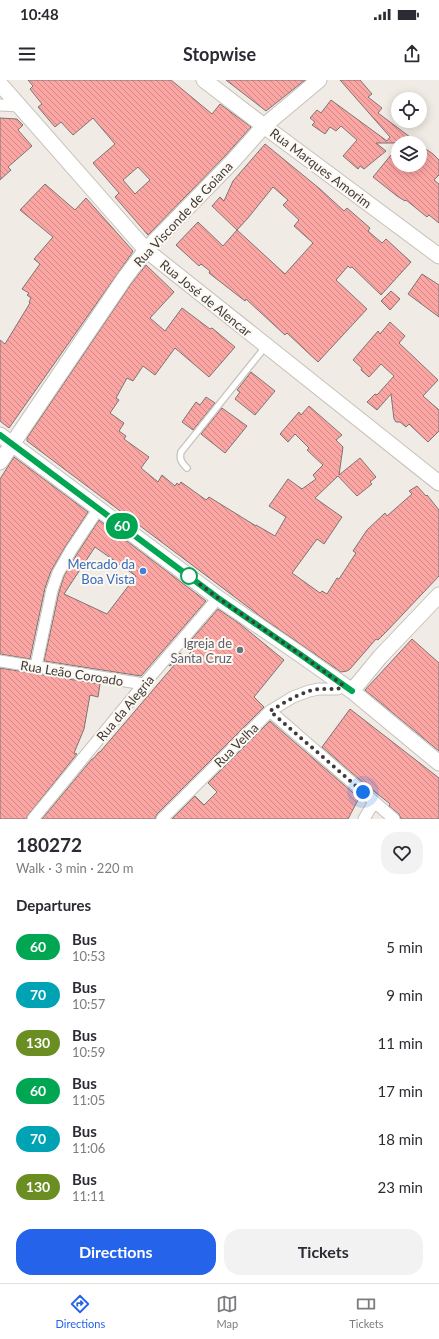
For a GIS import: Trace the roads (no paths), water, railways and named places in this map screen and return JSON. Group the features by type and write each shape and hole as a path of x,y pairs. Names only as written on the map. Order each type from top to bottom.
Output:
{"street":[{"name":"Rua Marques Amorim","path":"204,80 439,256"},
{"name":"Rua Visconde de Goiana","path":"0,462 6,440 146,250 232,162 264,126 319,80"},
{"name":"Rua José de Alencar","path":"0,84 146,250 439,483"},
{"path":"0,105 19,106"},
{"path":"6,440 218,598 347,688 439,763"},
{"path":"36,666 52,590 58,573 70,550 99,508"},
{"path":"347,688 439,595"},
{"name":"Rua da Alegria","path":"33,819 144,684 218,598"},
{"name":"Rua Leão Coroado","path":"0,661 144,684"},
{"name":"Rua Velha","path":"162,819 270,711 294,697 309,691 319,689 347,688"},
{"path":"270,711 394,819"},
{"path":"364,819 374,802"}],"lane":[{"path":"187,468 182,463 180,458 181,452 266,346"}],"place":[{"name":"Mercado da Boa Vista","path":"143,571"},
{"name":"Igreja de Santa Cruz","path":"240,650"}]}
